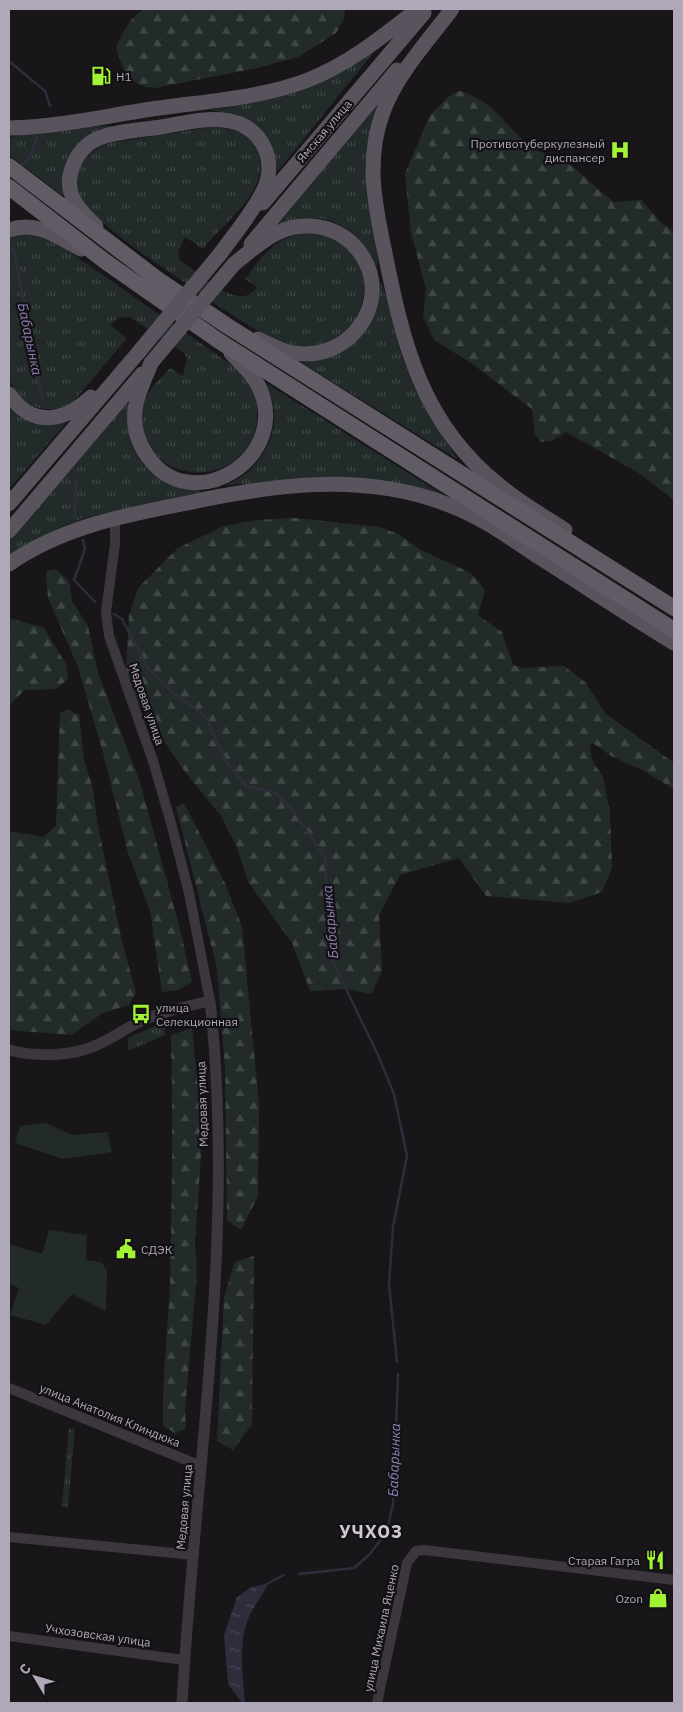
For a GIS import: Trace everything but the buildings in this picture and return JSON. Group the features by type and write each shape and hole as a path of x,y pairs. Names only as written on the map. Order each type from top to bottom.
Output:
{"highway":[{"path":"9,166 117,249 229,327 674,607"},
{"path":"9,187 106,262 219,341 486,508 674,630"}],"main road":[{"path":"9,128 68,122 257,94 296,84 330,70 359,54 418,9"},
{"name":"Ямская улица","path":"220,254 428,9"},
{"path":"9,530 151,364 354,120 451,9"},
{"path":"451,9 393,90 379,124 373,152 372,185 375,206 398,317 413,367 424,393 448,431 463,450 497,484 603,555 674,607"},
{"path":"9,504 220,254 263,191 268,174 268,158 258,136 246,126 223,120 199,121 107,136 97,139 82,151 72,166 71,193 80,209 117,249"},
{"path":"229,327 291,352 309,354 325,352 339,345 354,332 368,310 372,292 368,266 359,251 345,237 327,228 311,225 277,233 260,243 234,264"},
{"path":"9,230 25,226 41,228 106,262"},
{"path":"151,364 139,393 135,411 137,437 145,453 156,467 172,477 198,482 221,478 238,469 251,456 261,439 265,422 263,400 257,384 219,341"},
{"path":"9,394 20,407 35,415 62,416 80,407 138,353"},
{"path":"9,564 62,535 115,518 276,487 351,484 406,492 449,505 492,526 674,642"}],"street":[{"name":"Медовая улица","path":"115,518 115,544 106,612 110,636 153,762 189,893 210,1001 218,1138 217,1240 182,1703"},
{"path":"9,1050 22,1053 61,1054 70,1052 97,1045 141,1021 166,1011 210,1001"},
{"name":"улица Анатолия Клиндюка","path":"9,1388 201,1466"},
{"path":"9,1537 194,1556"},
{"name":"улица Михаила Яценко","path":"377,1703 407,1564 416,1551 424,1550 674,1580"},
{"name":"Учхозовская улица","path":"9,1636 184,1660"}],"green space":[{"path":"145,9 345,9 344,19 336,33 298,57 257,68 155,88 138,84 128,76 116,47 131,20"},
{"path":"377,48 278,171 275,159 260,129 255,124 237,115 210,110 229,107 232,103"},
{"path":"459,91 483,101 534,149 560,158 614,202 641,200 661,222 674,232 674,500 637,472 566,432 551,441 540,442 535,434 532,409 471,363 434,340 423,316 426,289 411,233 405,174 430,115 449,96"},
{"path":"382,94 366,171 367,197 377,245 376,268 365,247 349,230 339,224 328,220 304,218 277,224"},
{"path":"95,126 112,126 79,147 68,158 64,170 63,196 9,155 9,137"},
{"path":"212,127 237,131 247,137 255,147 260,162 259,176 254,190 245,203 203,249 185,237 178,252 180,260 218,288 229,294 240,296 249,294 257,287 245,279 259,260 275,245 305,233 317,233 337,239 352,251 361,268 364,286 361,306 353,324 339,338 319,346 303,347 283,342 256,330 126,241 89,209 81,199 77,180 79,170 84,161 99,147 110,143"},
{"path":"25,232 54,241 236,368 251,388 257,408 254,435 248,448 242,455 219,469 200,472 181,470 164,462 151,450 143,434 141,415 148,394 155,383 170,368 183,376 187,358 184,353 130,317 118,318 110,325 127,338 74,401 55,409 45,409 36,407 19,396 9,378 9,236"},
{"path":"379,282 382,283 385,295 388,297 402,357 414,387 457,459 302,363 311,361 374,315 379,298"},
{"path":"264,383 443,495 238,484 225,486 243,476 257,463 269,441 273,430 273,406 270,394"},
{"path":"128,403 131,441 144,465 165,482 202,492 84,518 56,529 9,555 9,540 121,408"},
{"path":"9,406 15,412 29,419 66,423 9,489"},
{"path":"295,518 380,527 400,535 421,550 471,573 485,590 478,615 502,632 513,665 524,668 564,666 585,682 605,713 674,763 674,789 644,771 611,756 593,743 590,746 592,760 603,777 610,813 612,868 602,892 570,903 486,896 459,858 400,875 379,915 382,970 372,994 347,989 310,991 292,943 248,882 237,847 221,816 185,772 144,712 131,691 126,671 129,615 138,588 178,548 224,526 256,520"},
{"path":"55,569 69,581 72,601 88,626 98,673 140,782 179,925 192,982 178,990 162,992 150,911 128,853 104,756 78,667 48,598 46,572"},
{"path":"9,618 44,628 66,664 68,679 56,689 25,690 9,705"},
{"path":"68,709 79,715 84,759 93,789 98,826 122,941 136,993 129,1005 103,1013 71,1035 9,1030 9,831 44,837 56,826 60,713"},
{"path":"184,803 225,883 242,927 259,1104 258,1196 241,1230 227,1220 225,1068 217,968 176,807"},
{"path":"164,1022 165,1035 128,1051 128,1038"},
{"path":"192,1028 199,1099 201,1154 195,1242 197,1272 185,1410 186,1428 175,1433 163,1426 163,1390 171,1251 171,1035"},
{"path":"46,1123 72,1135 108,1132 112,1152 63,1159 15,1143 20,1126"},
{"path":"49,1230 87,1235 86,1260 101,1262 107,1270 106,1311 72,1294 46,1325 10,1315 19,1288 9,1284 9,1244 42,1254"},
{"path":"254,1256 252,1424 233,1450 217,1441 224,1297 235,1262"},
{"path":"69,1428 75,1429 68,1507 62,1506"}],"water":[{"path":"268,1583 251,1613 243,1636 242,1659 245,1703 242,1703 228,1684 224,1635 237,1597 250,1588"}],"waterway":[{"name":"Бабарынка","path":"9,61 45,91 50,106"},
{"name":"Бабарынка","path":"22,165 30,158 37,137"},
{"name":"Бабарынка","path":"11,248 14,252 43,401"},
{"name":"Бабарынка","path":"75,517 76,482"},
{"name":"Бабарынка","path":"83,540 85,549 74,580 95,602"},
{"name":"Бабарынка","path":"114,614 122,619 148,668 167,688 206,717 226,762 246,786 274,792 293,810 325,858 331,958 378,1055 394,1094 407,1156 393,1227 389,1284 397,1362"},
{"name":"Бабарынка","path":"299,1574 354,1568 370,1554 387,1531 393,1504 398,1374"},
{"name":"Бабарынка","path":"267,1584 284,1575"}],"place":[{"name":"Н1","path":"101,76"},
{"name":"Противотуберкулезный диспансер","path":"620,150"},
{"name":"улица Селекционная","path":"141,1014"},
{"name":"СДЭК","path":"126,1249"},
{"name":"Старая Гагра","path":"655,1560"},
{"name":"Ozon","path":"658,1598"}],"district":[{"name":"УЧХОЗ","path":"371,1531"}]}
